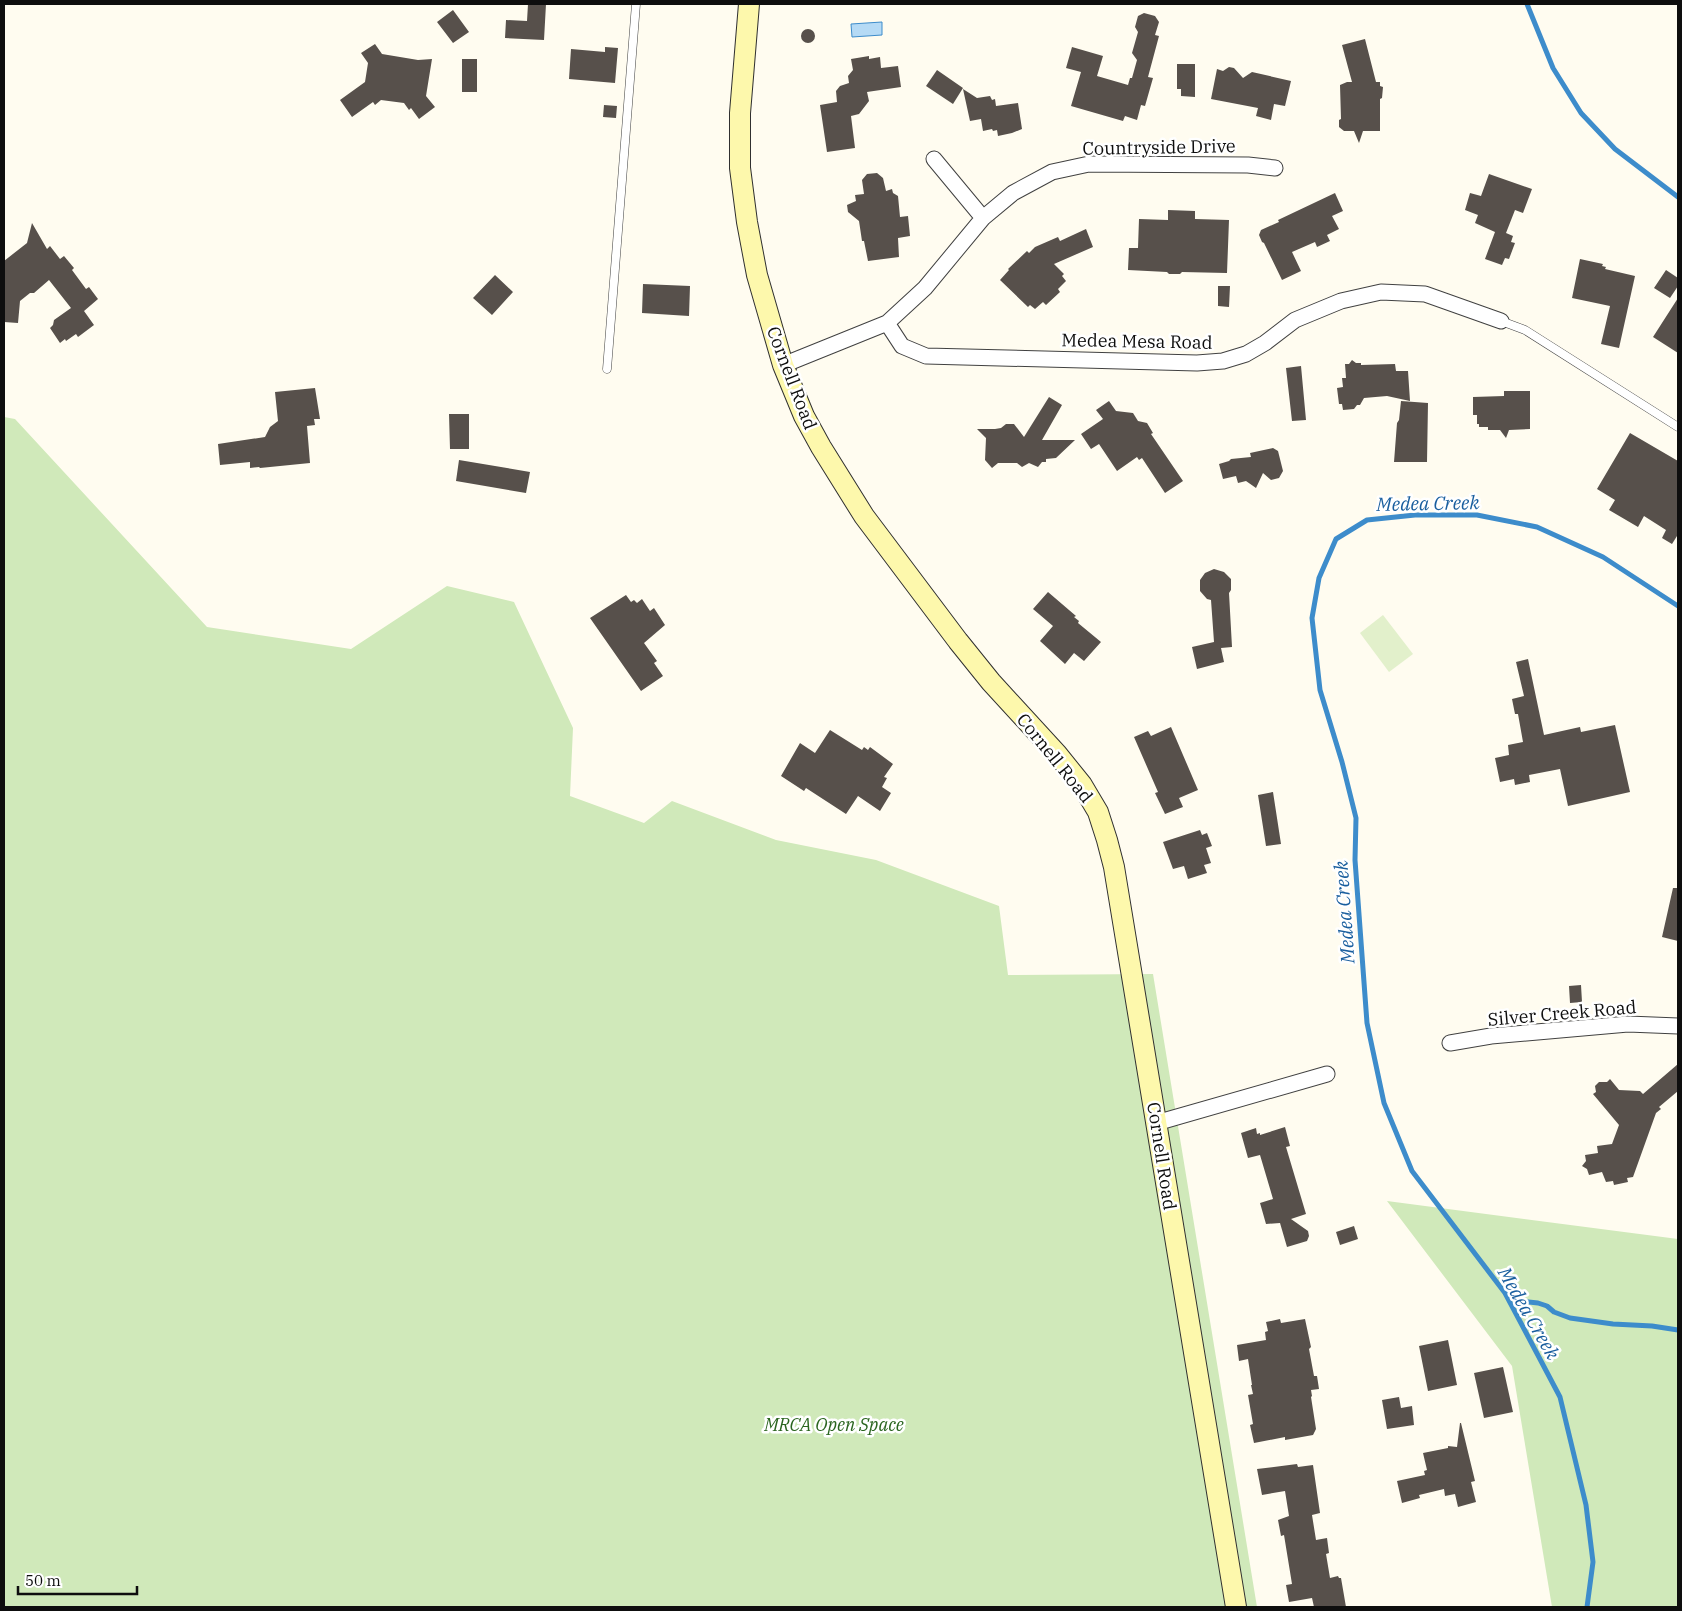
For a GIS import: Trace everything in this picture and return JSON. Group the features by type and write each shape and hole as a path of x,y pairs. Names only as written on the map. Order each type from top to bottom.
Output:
{"main road":[{"name":"Cornell Road","path":"749,4 740,113 740,168 747,222 757,275 784,365 804,416 864,516 958,641 1082,785 1098,812 1108,840 1236,1607"}],"street":[{"path":"934,159 983,218"},
{"name":"Countryside Drive","path":"784,365 887,323 925,288 983,218 1013,193 1052,172 1089,164 1248,165 1275,168"},
{"name":"Medea Mesa Road","path":"887,323 902,346 926,356 1197,363 1224,360 1246,354 1265,343 1295,320 1341,301 1380,292 1425,294 1501,321"},
{"name":"Silver Creek Road","path":"1450,1043 1492,1036 1628,1024 1678,1026"},
{"path":"1156,1123 1326,1074"}],"lane":[{"path":"607,369 636,4"},
{"path":"1501,321 1525,330 1678,428"}],"green space":[{"name":"MRCA Open Space","path":"4,417 15,419 207,627 351,649 447,586 514,602 573,728 570,796 644,823 672,801 776,840 876,860 999,906 1008,975 1153,974 1257,1607 4,1607"},
{"path":"1383,615 1413,654 1389,672 1360,633"},
{"path":"1387,1201 1678,1239 1678,1607 1552,1607 1512,1366"}],"water":[{"path":"882,22 882,35 852,37 851,24"}],"building":[{"path":"528,4 546,4 544,40 505,38 506,20 527,21"},
{"path":"453,10 469,32 453,43 437,22"},
{"path":"1144,13 1155,16 1159,22 1155,35 1159,36 1148,77 1153,78 1145,106 1141,105 1137,120 1125,116 1123,121 1071,106 1081,72 1066,68 1072,47 1103,56 1097,76 1128,85 1137,60 1132,53 1138,32 1135,27 1138,16"},
{"path":"805,29 811,29 815,36 811,43 805,43 801,39 801,33"},
{"path":"1365,39 1376,82 1380,82 1380,86 1383,87 1382,98 1380,99 1380,131 1363,131 1359,143 1354,131 1344,131 1339,127 1339,120 1341,119 1340,85 1352,82 1342,45"},
{"path":"375,44 382,54 418,60 432,59 426,96 435,107 419,119 411,108 409,110 404,103 381,100 375,105 373,102 352,117 340,100 365,82 368,63 361,53"},
{"path":"605,47 618,48 615,83 569,79 571,49 605,52"},
{"path":"869,56 869,59 880,57 881,68 898,66 901,87 867,92 869,101 859,114 851,116 855,148 827,152 820,105 837,102 836,91 840,86 849,83 848,76 853,70 851,59"},
{"path":"462,59 477,59 477,92 462,92"},
{"path":"1177,64 1195,64 1195,97 1181,96 1181,89 1177,89"},
{"path":"1229,67 1234,68 1243,78 1252,72 1291,81 1285,106 1274,104 1271,120 1256,116 1258,108 1211,99 1217,69 1223,71"},
{"path":"937,70 963,88 953,104 926,86"},
{"path":"963,89 977,98 990,96 992,100 995,99 996,106 1018,103 1022,129 998,136 997,130 983,131 981,119 970,121"},
{"path":"604,105 617,106 616,118 603,117"},
{"path":"877,173 883,178 886,191 892,189 893,193 898,196 900,217 908,216 910,236 898,238 899,257 868,261 859,221 848,212 847,205 856,201 855,195 864,194 862,180 867,174"},
{"path":"1489,174 1532,189 1523,213 1515,210 1506,233 1513,236 1511,242 1515,243 1509,259 1505,258 1502,265 1485,259 1495,232 1475,223 1478,215 1465,210 1470,193 1481,196"},
{"path":"1335,193 1343,211 1332,216 1339,229 1327,235 1330,241 1317,247 1315,242 1292,252 1301,271 1282,280 1259,235 1261,230"},
{"path":"1168,210 1195,211 1195,219 1229,220 1227,273 1182,272 1180,274 1169,274 1167,272 1128,270 1129,248 1138,248 1139,219 1168,220"},
{"path":"32,223 47,249 50,246 60,259 64,256 74,268 72,270 86,289 89,287 98,299 84,311 94,325 78,337 76,334 60,343 50,328 54,320 71,308 49,280 34,293 30,293 20,301 18,323 4,322 4,261 27,243"},
{"path":"1086,229 1093,247 1054,264 1064,274 1062,276 1066,281 1058,289 1060,292 1046,305 1043,302 1035,309 1030,305 1028,307 1000,280 1008,269 1027,251 1029,253 1035,247 1058,237 1060,241"},
{"path":"1580,259 1603,264 1602,266 1606,267 1605,269 1635,276 1619,348 1601,344 1610,306 1572,298"},
{"path":"1666,270 1678,278 1678,286 1670,298 1654,288"},
{"path":"495,275 513,292 492,315 473,298"},
{"path":"643,284 690,286 689,316 642,313"},
{"path":"1218,286 1230,286 1229,307 1218,306"},
{"path":"1678,298 1678,353 1653,337"},
{"path":"1352,360 1356,363 1361,363 1361,365 1395,364 1396,371 1408,371 1410,401 1387,396 1364,398 1360,405 1357,405 1354,409 1343,410 1342,404 1339,404 1337,388 1343,387 1342,378 1346,378 1345,364 1349,364"},
{"path":"1301,366 1306,420 1292,421 1286,368"},
{"path":"315,388 320,419 314,419 315,425 307,426 310,463 260,468 250,468 250,462 220,465 218,444 265,437 270,427 278,421 275,392"},
{"path":"1504,391 1530,391 1530,429 1509,430 1506,438 1500,430 1488,430 1488,427 1479,427 1477,415 1473,415 1473,397 1504,396"},
{"path":"1049,397 1062,405 1042,440 1075,440 1056,458 1046,459 1046,462 1042,462 1038,467 1029,463 1022,467 1017,463 998,463 992,468 985,460 986,438 977,429 995,429 1001,428 1006,424 1014,424 1024,437"},
{"path":"1109,401 1116,411 1133,413 1138,421 1147,423 1153,433 1151,434 1183,481 1165,493 1142,458 1139,460 1137,457 1117,471 1099,444 1091,449 1081,434 1103,419 1096,410"},
{"path":"1401,401 1428,403 1427,462 1394,462"},
{"path":"449,414 469,414 469,449 450,449"},
{"path":"1630,433 1678,461 1678,537 1672,544 1662,538 1666,530 1644,516 1638,527 1609,510 1615,500 1597,489"},
{"path":"1273,448 1278,451 1283,471 1279,478 1271,480 1263,473 1256,488 1246,481 1238,483 1236,476 1223,479 1219,464 1231,459 1251,457 1250,453"},
{"path":"459,460 530,472 526,493 456,481"},
{"path":"1214,569 1224,572 1231,579 1231,590 1229,593 1232,647 1221,648 1224,662 1197,669 1192,647 1214,642 1211,600 1207,599 1200,591 1200,580 1205,573"},
{"path":"1048,592 1076,616 1074,617 1079,621 1078,623 1101,642 1084,661 1074,653 1065,664 1040,641 1053,626 1033,609"},
{"path":"626,595 631,602 634,600 637,603 642,599 650,611 654,608 665,625 644,643 657,661 654,663 663,676 641,691 590,618"},
{"path":"1528,659 1544,735 1580,727 1581,732 1615,725 1630,792 1568,806 1560,769 1529,775 1530,782 1515,785 1514,779 1500,782 1495,758 1509,755 1508,745 1523,742 1518,714 1515,714 1512,699 1524,696 1516,662"},
{"path":"1171,727 1198,790 1179,798 1183,807 1165,814 1155,793 1158,792 1134,737 1148,731 1151,736"},
{"path":"830,730 862,750 864,747 868,750 870,747 893,764 884,777 887,778 882,787 891,793 880,811 858,796 846,814 806,788 804,791 781,776 800,743 815,753"},
{"path":"1273,792 1281,844 1266,846 1258,795"},
{"path":"1200,830 1202,835 1207,833 1212,846 1206,848 1211,863 1204,865 1207,873 1188,879 1184,866 1173,869 1163,842"},
{"path":"1673,888 1678,888 1678,941 1662,937"},
{"path":"1581,985 1582,1002 1570,1003 1569,986"},
{"path":"1678,1064 1678,1091 1659,1107 1661,1109 1656,1113 1633,1177 1627,1178 1628,1182 1614,1185 1613,1181 1606,1182 1602,1172 1589,1175 1587,1169 1582,1166 1586,1161 1585,1155 1598,1153 1597,1146 1612,1144 1619,1125 1593,1094 1596,1092 1595,1086 1599,1082 1607,1082 1610,1079 1619,1090 1640,1091 1643,1094"},
{"path":"1285,1127 1290,1146 1286,1147 1306,1214 1291,1219 1308,1231 1309,1236 1307,1241 1287,1247 1280,1223 1266,1224 1260,1203 1273,1199 1260,1155 1248,1158 1241,1133 1256,1128 1257,1134 1260,1133 1260,1135"},
{"path":"1354,1226 1358,1239 1340,1245 1336,1232"},
{"path":"1280,1319 1281,1323 1305,1319 1311,1347 1309,1349 1314,1376 1317,1376 1319,1389 1311,1390 1316,1429 1313,1435 1285,1440 1285,1437 1254,1443 1250,1425 1253,1424 1248,1395 1253,1394 1248,1359 1239,1361 1237,1345 1266,1340 1265,1332 1268,1331 1266,1322"},
{"path":"1448,1340 1457,1385 1428,1391 1419,1346"},
{"path":"1503,1367 1513,1412 1484,1418 1474,1373"},
{"path":"1399,1397 1401,1408 1412,1406 1414,1425 1387,1429 1382,1400"},
{"path":"1460,1423 1475,1481 1471,1482 1476,1502 1458,1507 1455,1494 1445,1496 1444,1489 1419,1495 1420,1498 1402,1503 1397,1481 1425,1475 1424,1471 1427,1470 1423,1453 1448,1448 1448,1446 1457,1447"},
{"path":"1297,1464 1298,1467 1313,1465 1320,1513 1312,1515 1316,1540 1327,1538 1329,1553 1326,1554 1330,1578 1338,1576 1341,1578 1346,1607 1314,1607 1312,1598 1289,1602 1286,1585 1292,1584 1284,1535 1281,1536 1278,1520 1289,1516 1285,1491 1262,1495 1257,1469"}],"waterway":[{"name":"Medea Creek","path":"1527,4 1553,68 1581,113 1615,149 1678,197"},
{"name":"Medea Creek","path":"1587,1607 1593,1562 1586,1505 1560,1397 1505,1293 1412,1171 1384,1103 1367,1023 1355,860 1356,818 1342,762 1320,690 1312,618 1319,578 1336,539 1367,520 1415,515 1477,515 1537,527 1603,557 1678,606"},
{"path":"1506,1294 1519,1301 1547,1306 1554,1312 1570,1318 1678,1330"}]}
